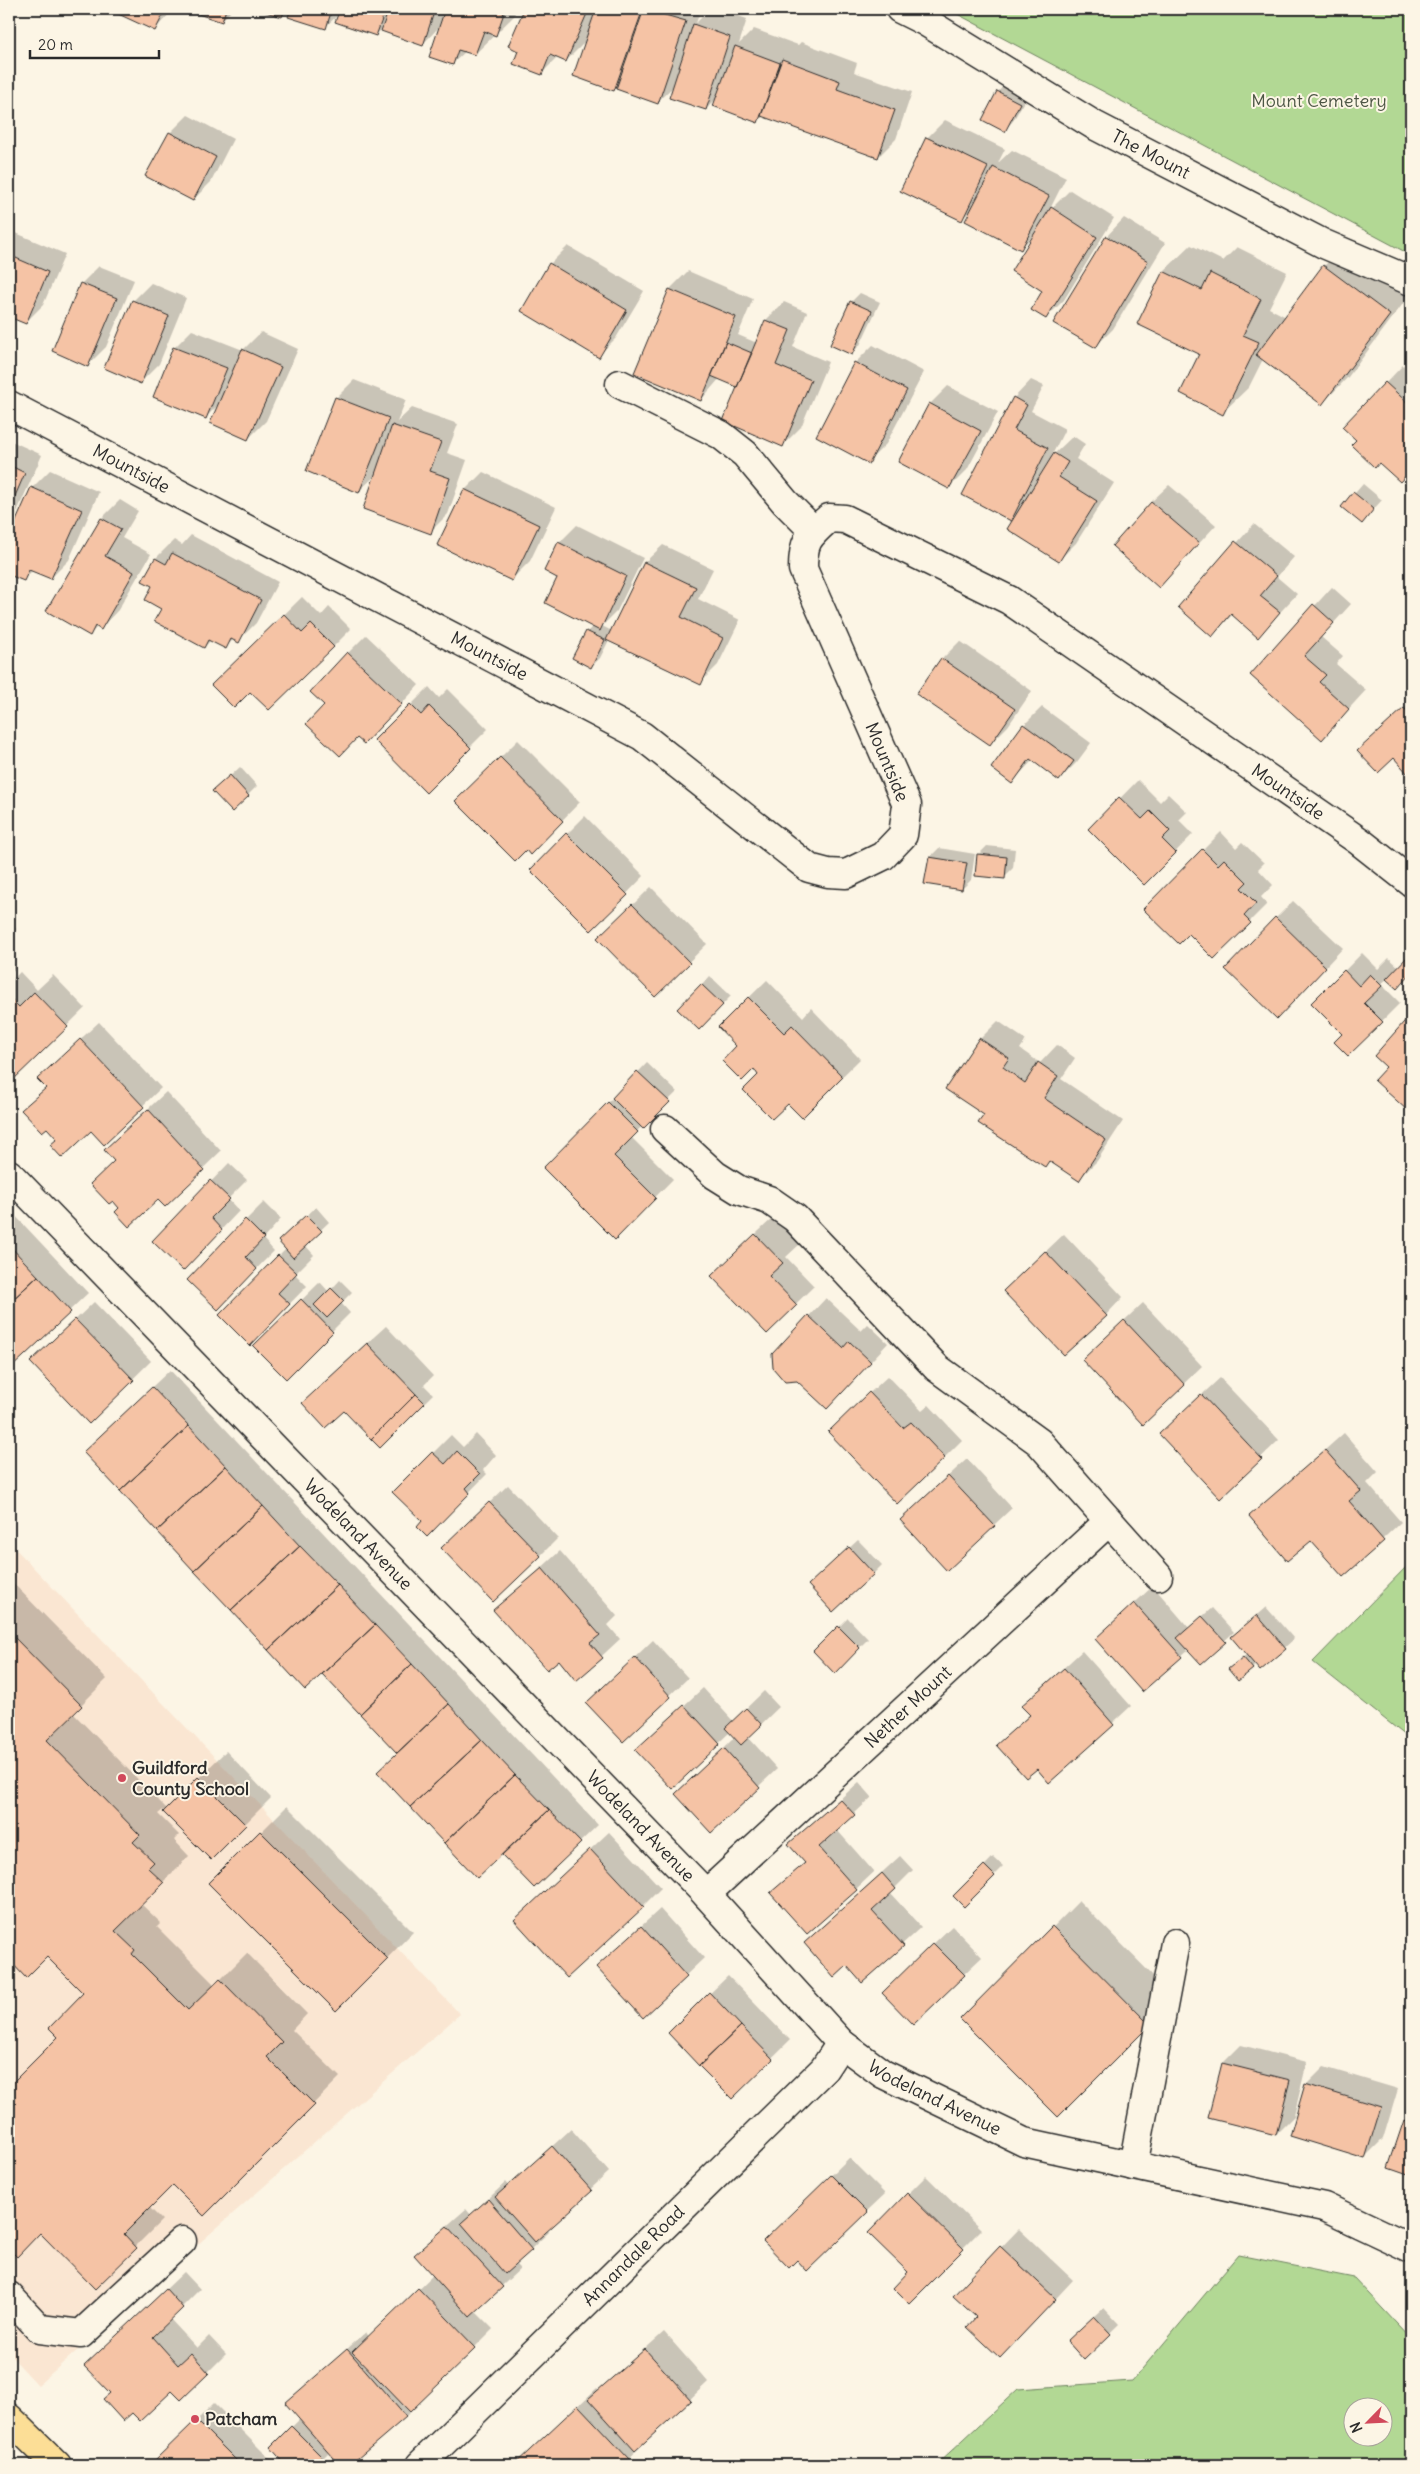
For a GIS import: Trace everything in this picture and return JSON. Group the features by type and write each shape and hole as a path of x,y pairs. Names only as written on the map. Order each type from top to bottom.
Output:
{"main road":[{"path":"9,2418 57,2465"}],"street":[{"name":"The Mount","path":"900,9 926,22 1094,124 1324,244 1411,281"},
{"path":"620,384 721,435 744,454 785,502 814,531"},
{"name":"Mountside","path":"9,405 642,736 809,868 828,873 846,874 883,856 903,835 907,805 803,569 803,547 814,531 830,518 845,519 1009,600 1360,841 1411,882"},
{"path":"665,1129 715,1175 740,1190 769,1200 795,1218 938,1368 1038,1442 1158,1576"},
{"name":"Wodeland Avenue","path":"9,1174 706,1894 841,2043 883,2074 1024,2142 1324,2207 1411,2248"},
{"name":"Nether Mount","path":"706,1894 1109,1521"},
{"path":"1133,2166 1175,1944"},
{"name":"Annandale Road","path":"420,2465 824,2069 841,2043"},
{"path":"9,2296 40,2329 81,2334 182,2241"}],"shaded area":[{"name":"Guildford County School","path":"9,1542 460,2014 38,2385 9,2354"}],"green space":[{"name":"Mount Cemetery","path":"948,9 1411,9 1411,255"},
{"path":"1411,1562 1411,1740 1313,1662"},
{"path":"1238,2255 1354,2278 1411,2339 1411,2465 936,2465 1018,2389 1132,2381"}],"building":[{"path":"115,9 166,9 155,31 114,12"},
{"path":"183,9 226,9 222,22"},
{"path":"256,9 285,9 282,17"},
{"path":"291,9 332,9 326,29 288,17"},
{"path":"340,9 386,9 376,36 335,22"},
{"path":"389,9 435,9 423,46 381,31"},
{"path":"445,9 495,9 504,13 496,36 484,31 475,55 458,50 453,65 429,57"},
{"path":"524,9 589,9 566,62 550,55 542,75 513,64 518,51 508,46"},
{"path":"596,9 643,9 614,91 573,76"},
{"path":"644,9 686,21 658,104 616,89"},
{"path":"775,9 788,9 784,15"},
{"path":"693,24 730,37 706,110 669,98"},
{"path":"735,46 780,63 758,123 713,106"},
{"path":"782,59 840,81 837,89 895,110 878,158 761,116"},
{"path":"997,91 1020,103 1005,132 982,120"},
{"path":"169,132 216,157 193,201 145,176"},
{"path":"926,137 988,167 962,221 900,191"},
{"path":"993,167 1049,196 1021,250 965,221"},
{"path":"1051,207 1097,237 1046,319 1031,310 1042,291 1011,271"},
{"path":"1106,236 1148,261 1096,348 1053,323"},
{"path":"9,255 48,272 26,324 9,317"},
{"path":"549,263 627,310 599,358 521,311"},
{"path":"1323,265 1390,315 1322,405 1256,355"},
{"path":"1163,271 1202,290 1210,273 1261,299 1243,335 1259,342 1223,415 1180,393 1199,354 1137,324"},
{"path":"80,283 117,298 88,367 52,351"},
{"path":"669,289 736,317 701,401 634,373"},
{"path":"132,300 169,316 141,384 104,368"},
{"path":"850,301 872,311 852,355 830,345"},
{"path":"765,320 790,330 776,365 811,380 783,447 723,421"},
{"path":"726,342 752,353 737,387 711,376"},
{"path":"173,347 227,368 206,419 153,397"},
{"path":"242,349 281,367 248,440 210,423"},
{"path":"854,362 907,390 869,464 816,436"},
{"path":"1385,382 1411,406 1411,470 1400,482 1379,463 1375,468 1351,445 1356,440 1342,427"},
{"path":"335,397 389,418 359,493 306,471"},
{"path":"1013,397 1027,405 1014,430 1048,448 1011,521 962,495"},
{"path":"929,403 981,431 949,489 898,462"},
{"path":"392,425 441,442 430,471 450,478 431,534 363,509"},
{"path":"1054,453 1068,462 1059,477 1097,501 1059,562 1007,529"},
{"path":"9,465 25,473 9,510"},
{"path":"31,487 82,510 51,579 29,570 24,581 9,575 9,537"},
{"path":"464,489 539,525 512,581 437,545"},
{"path":"1353,492 1374,509 1362,524 1341,507"},
{"path":"1151,502 1199,543 1159,588 1112,546"},
{"path":"101,518 121,529 105,556 134,572 101,630 95,626 90,636 46,611"},
{"path":"1235,541 1277,576 1260,596 1280,612 1258,638 1231,614 1212,637 1178,607"},
{"path":"558,542 626,576 600,631 545,603 557,578 544,571"},
{"path":"172,553 261,600 239,643 231,639 226,649 208,640 204,648 154,621 161,609 145,600 152,586 142,581 155,558 166,564"},
{"path":"644,562 696,587 681,617 723,638 701,685 606,640"},
{"path":"1313,604 1334,623 1304,656 1326,675 1319,682 1349,709 1322,740 1250,675"},
{"path":"284,614 302,633 311,624 334,647 269,710 250,692 234,708 211,685"},
{"path":"586,631 605,640 591,668 572,658"},
{"path":"347,652 402,704 364,744 357,738 340,756 306,724 324,705 310,692"},
{"path":"941,658 1015,709 990,745 916,694"},
{"path":"410,704 421,715 429,706 471,748 426,793 374,740"},
{"path":"1404,708 1411,716 1411,771 1408,774 1394,758 1378,773 1357,751"},
{"path":"1023,724 1074,761 1059,781 1030,759 1012,784 991,768"},
{"path":"500,757 563,821 530,855 526,850 515,861 455,801"},
{"path":"230,775 249,796 232,812 212,791"},
{"path":"1119,797 1142,819 1150,811 1170,831 1162,839 1176,853 1144,885 1088,829"},
{"path":"566,833 628,895 591,931 530,870"},
{"path":"1202,849 1218,865 1224,859 1247,882 1241,888 1256,903 1244,916 1251,923 1214,959 1189,934 1179,944 1143,909"},
{"path":"977,854 1007,857 1005,879 975,876"},
{"path":"929,857 967,863 962,890 924,884"},
{"path":"632,904 690,963 655,997 597,938"},
{"path":"1275,917 1326,967 1277,1019 1225,969"},
{"path":"1410,954 1411,973 1397,989 1386,979"},
{"path":"1344,970 1359,986 1370,974 1382,986 1364,1003 1383,1022 1348,1056 1334,1042 1342,1034 1311,1003"},
{"path":"701,984 723,1005 699,1030 677,1009"},
{"path":"34,992 68,1027 12,1081 9,1078 9,997 19,1007"},
{"path":"748,997 784,1033 792,1025 843,1077 802,1118 788,1104 772,1119 743,1090 758,1075 754,1069 742,1081 722,1061 736,1046 718,1027"},
{"path":"1411,1014 1411,1107 1408,1111 1374,1080 1386,1067 1374,1056"},
{"path":"979,1038 1009,1058 1003,1067 1025,1083 1038,1062 1058,1076 1044,1098 1106,1140 1079,1181 1049,1161 1045,1167 978,1123 984,1115 945,1089"},
{"path":"80,1039 144,1107 104,1145 91,1131 62,1158 50,1145 57,1139 47,1128 42,1132 21,1110 46,1088 37,1079"},
{"path":"637,1071 670,1102 643,1129 612,1098"},
{"path":"608,1102 638,1132 614,1156 656,1198 615,1240 543,1168"},
{"path":"148,1109 204,1170 165,1207 158,1200 129,1227 115,1212 119,1208 113,1201 109,1204 90,1184 114,1161 104,1150"},
{"path":"210,1180 230,1199 211,1218 222,1230 183,1271 152,1241"},
{"path":"306,1215 322,1231 293,1258 278,1241"},
{"path":"245,1219 264,1238 246,1257 257,1269 218,1310 187,1280"},
{"path":"755,1234 783,1263 769,1276 797,1305 767,1334 711,1276"},
{"path":"9,1245 38,1276 9,1303"},
{"path":"1045,1251 1107,1316 1064,1355 1003,1291"},
{"path":"278,1255 297,1273 278,1293 290,1304 250,1346 219,1315"},
{"path":"38,1276 71,1312 9,1370 9,1303"},
{"path":"331,1288 344,1301 327,1318 314,1305"},
{"path":"301,1299 333,1332 286,1379 253,1346"},
{"path":"808,1315 843,1348 849,1341 871,1362 827,1409 797,1381 785,1382 773,1368 772,1354"},
{"path":"75,1319 134,1380 89,1424 30,1362"},
{"path":"1124,1320 1185,1385 1143,1425 1082,1360"},
{"path":"367,1343 416,1394 371,1439 344,1411 325,1428 302,1403"},
{"path":"152,1387 189,1426 120,1491 83,1452"},
{"path":"869,1392 903,1428 911,1422 945,1458 897,1504 828,1432"},
{"path":"416,1394 425,1403 380,1448 371,1439"},
{"path":"1201,1394 1262,1459 1220,1499 1159,1434"},
{"path":"189,1426 226,1466 157,1531 120,1491"},
{"path":"1325,1450 1361,1491 1349,1501 1384,1541 1343,1577 1311,1541 1287,1561 1249,1516"},
{"path":"457,1451 480,1474 466,1488 470,1493 427,1537 417,1527 422,1521 392,1492 432,1452 445,1464"},
{"path":"226,1466 263,1506 194,1571 157,1531"},
{"path":"948,1476 995,1526 947,1571 900,1520"},
{"path":"489,1502 541,1556 493,1602 441,1548"},
{"path":"263,1506 300,1546 231,1610 194,1571"},
{"path":"300,1546 338,1585 268,1650 231,1610"},
{"path":"849,1547 874,1574 833,1612 808,1585"},
{"path":"542,1568 600,1635 590,1643 603,1658 576,1681 559,1660 547,1670 493,1610"},
{"path":"338,1585 375,1625 305,1690 268,1650"},
{"path":"1134,1603 1182,1657 1142,1692 1095,1639"},
{"path":"1257,1615 1286,1649 1260,1671 1231,1637"},
{"path":"1202,1616 1226,1642 1201,1664 1177,1638"},
{"path":"375,1625 412,1664 360,1714 322,1674"},
{"path":"838,1626 860,1648 835,1674 813,1651"},
{"path":"9,1632 82,1706 47,1740 140,1835 133,1842 154,1862 148,1868 164,1883 115,1931 135,1950 132,1954 188,2010 220,1979 282,2042 267,2057 315,2105 204,2216 173,2185 124,2234 137,2248 95,2289 40,2233 17,2257 9,2249 9,2086 58,2037 49,2028 83,1993 47,1957 26,1978 9,1960"},
{"path":"635,1657 671,1697 623,1742 586,1703"},
{"path":"1243,1657 1253,1669 1238,1681 1228,1669"},
{"path":"412,1664 449,1704 397,1753 360,1714"},
{"path":"1064,1668 1114,1725 1049,1783 1037,1769 1026,1778 996,1745 1030,1715 1021,1706"},
{"path":"449,1704 482,1740 410,1807 377,1772"},
{"path":"684,1705 720,1744 672,1789 635,1750"},
{"path":"746,1708 762,1725 741,1745 725,1728"},
{"path":"482,1740 515,1775 444,1843 410,1807"},
{"path":"724,1748 760,1788 711,1833 675,1794"},
{"path":"515,1775 549,1810 477,1878 444,1843"},
{"path":"198,1777 246,1825 211,1860 163,1812"},
{"path":"840,1799 855,1815 819,1847 857,1890 807,1934 770,1893 805,1863 788,1844"},
{"path":"549,1810 581,1843 534,1888 502,1855"},
{"path":"260,1831 388,1959 336,2011 208,1883"},
{"path":"590,1849 644,1907 567,1978 514,1920"},
{"path":"984,1865 995,1876 964,1907 953,1896"},
{"path":"882,1873 896,1889 872,1911 904,1946 862,1983 847,1966 834,1978 804,1943"},
{"path":"641,1926 687,1977 643,2018 596,1967"},
{"path":"1052,1926 1150,2025 1058,2117 960,2019"},
{"path":"933,1943 965,1975 913,2025 882,1993"},
{"path":"709,1992 741,2026 699,2066 668,2033"},
{"path":"741,2026 773,2059 732,2099 699,2066"},
{"path":"1222,2063 1290,2080 1276,2135 1208,2118"},
{"path":"1305,2084 1381,2107 1365,2159 1290,2136"},
{"path":"1404,2120 1411,2122 1411,2176 1388,2168"},
{"path":"552,2146 592,2191 535,2242 495,2197"},
{"path":"831,2175 868,2212 807,2271 797,2260 789,2268 763,2241"},
{"path":"907,2193 964,2249 909,2304 893,2288 908,2272 868,2233"},
{"path":"488,2199 532,2250 505,2274 461,2223"},
{"path":"447,2226 503,2287 470,2317 414,2255"},
{"path":"1000,2246 1056,2299 1000,2358 967,2327 976,2317 953,2296"},
{"path":"418,2288 476,2348 410,2412 352,2352"},
{"path":"166,2289 183,2308 153,2337 178,2365 191,2353 209,2373 181,2400 172,2391 140,2421 132,2413 123,2421 103,2399 110,2393 84,2366"},
{"path":"1094,2316 1111,2334 1084,2360 1067,2341"},
{"path":"347,2349 406,2417 350,2465 339,2465 285,2403"},
{"path":"645,2349 691,2400 635,2451 588,2399"},
{"path":"578,2405 629,2459 623,2465 514,2465"},
{"path":"196,2420 241,2465 158,2465 154,2461"},
{"path":"291,2426 324,2459 317,2465 286,2465 270,2447"}],"place":[{"name":"Guildford County School","path":"122,1778"},
{"name":"Patcham","path":"195,2419"}]}
